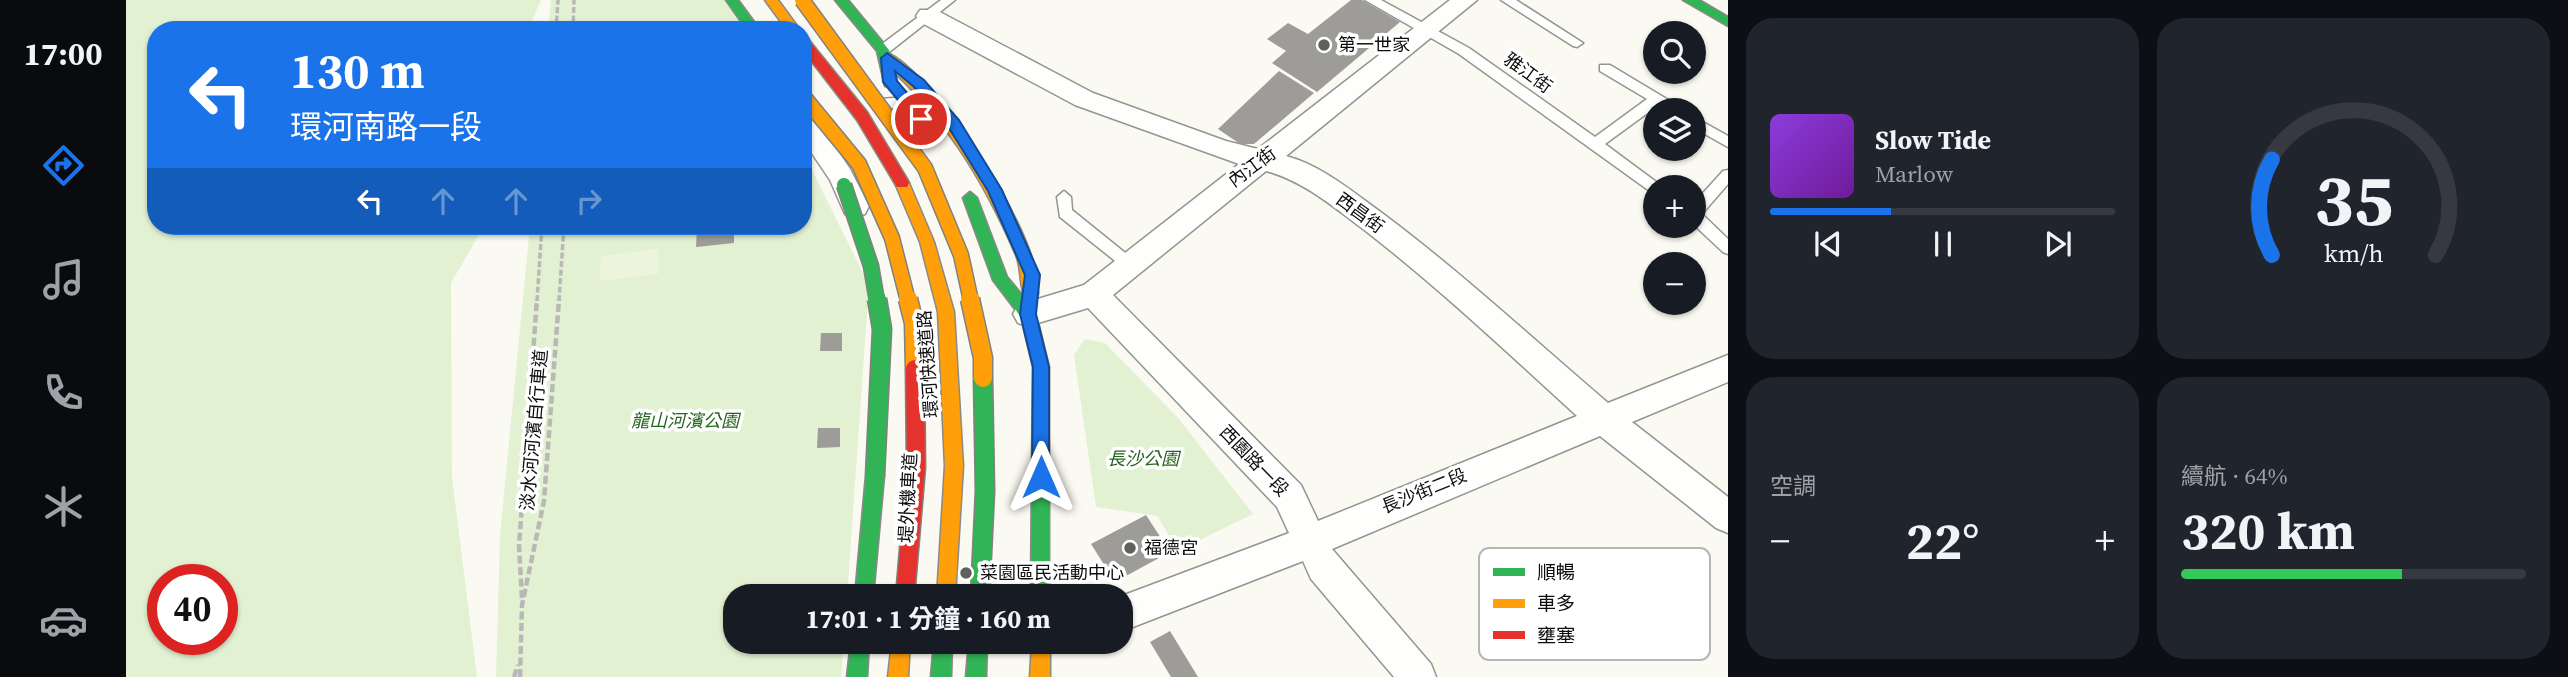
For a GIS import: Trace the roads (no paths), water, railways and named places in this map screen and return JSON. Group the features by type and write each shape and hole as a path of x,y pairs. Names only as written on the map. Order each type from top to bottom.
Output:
{"main road":[{"path":"732,0 750,21"},
{"path":"771,0 787,21"},
{"path":"802,0 925,169 961,255 983,358 985,491 981,584"},
{"path":"841,0 885,54 919,84 954,124 994,190 1032,275 1028,314 1041,367 1040,584"},
{"path":"1689,0 1728,22"},
{"name":"環河快速道路","path":"812,52 862,116 898,174 927,242 943,300 954,466 947,584"},
{"path":"885,54 890,82 912,107"},
{"name":"環河快速道路","path":"812,119 859,164 892,238 914,324 916,467 904,584"},
{"path":"812,120 871,266 882,329 875,476 865,584"},
{"path":"964,187 982,223 1001,280 1028,314"},
{"path":"857,677 859,654"},
{"path":"941,677 942,654"},
{"path":"976,677 977,654"},
{"path":"1040,677 1041,654"}],"street":[{"path":"719,0 734,21"},
{"path":"737,0 751,21"},
{"name":"內江街","path":"1028,314 1093,294 1243,173 1265,160 1426,27 1465,0"},
{"name":"西昌街","path":"928,16 1084,99 1222,150 1296,169 1352,206 1426,262 1602,418 1728,517"},
{"name":"堤外機車道","path":"812,103 860,173 880,216 889,238 909,323 911,468 904,584"},
{"name":"堤外機車道","path":"812,120 871,240 888,325 887,468 876,584"},
{"name":"西園路一段","path":"1093,294 1289,496 1323,567 1418,677"},
{"name":"長沙街二段","path":"1133,609 1260,562 1311,538 1728,368"},
{"path":"868,677 870,654"},
{"path":"897,677 899,654"}],"lane":[{"path":"788,0 805,21"},
{"path":"885,54 949,0"},
{"name":"雅江街","path":"1371,0 1426,27 1643,179"},
{"path":"1507,0 1577,43"},
{"path":"812,29 870,100 883,105 912,107"},
{"path":"1605,68 1655,98"},
{"path":"1594,145 1643,109"},
{"path":"1706,129 1728,142"},
{"path":"1706,200 1728,175"},
{"path":"1064,197 1065,213 1129,264"},
{"path":"1706,226 1728,247"}],"place":[{"name":"第一世家","path":"1324,45"},
{"name":"福德宮","path":"1130,548"},
{"name":"菜園區民活動中心","path":"966,573"}],"park label":[{"name":"龍山河濱公園","path":"685,421"},
{"name":"長沙公園","path":"1143,459"}]}
